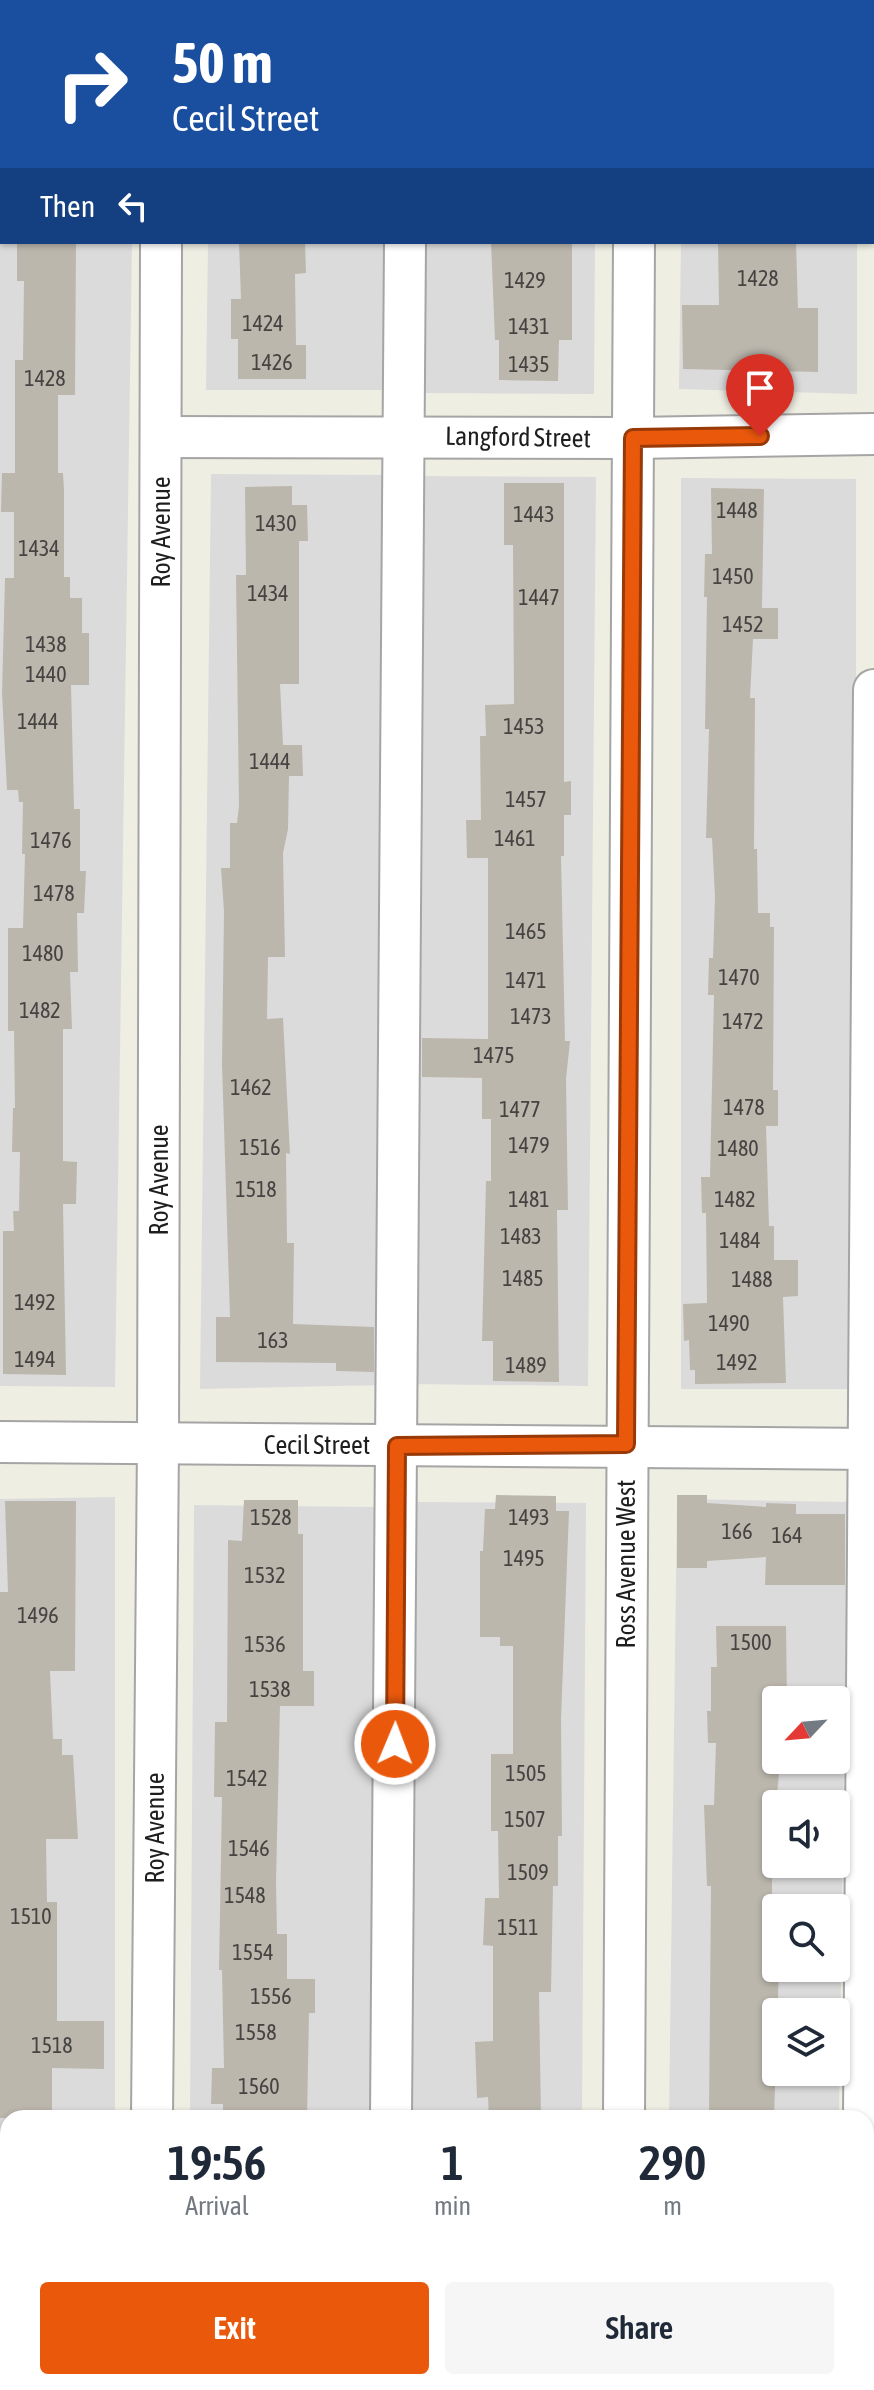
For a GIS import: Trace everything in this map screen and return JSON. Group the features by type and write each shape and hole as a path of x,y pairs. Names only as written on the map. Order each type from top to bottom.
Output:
{"street":[{"name":"Roy Avenue","path":"152,2110 158,1444 161,244"},
{"path":"391,2110 405,244"},
{"name":"Ross Avenue West","path":"624,2110 634,244"},
{"name":"Langford Street","path":"162,437 633,438 874,434"},
{"path":"864,2110 872,1449 874,690"},
{"name":"Cecil Street","path":"0,1442 397,1446 626,1444 872,1449"}],"shaded area":[{"path":"0,244 132,244 115,1387 0,1386"},
{"path":"208,244 383,244 383,390 206,390"},
{"path":"417,244 595,244 594,394 415,393"},
{"path":"681,244 857,244 857,394 679,389"},
{"path":"211,474 387,475 385,1385 200,1389"},
{"path":"414,476 596,477 588,1386 406,1384"},
{"path":"681,478 856,479 856,1389 681,1389"},
{"path":"115,1497 115,2110 0,2110 0,1499"},
{"path":"677,1499 848,1502 845,1686 762,1686 762,1774 844,1774 844,1790 762,1790 762,1878 843,1878 842,1894 762,1894 762,1982 841,1982 841,1998 762,1998 762,2086 839,2086 839,2110 669,2110"},
{"path":"406,1502 586,1503 582,2110 401,2110"},
{"path":"194,1505 375,1507 372,2110 190,2110"}],"building":[{"path":"17,244 76,244 75,395 58,395 58,473 63,473 64,490 64,577 70,577 70,598 82,598 82,633 89,633 89,685 71,685 74,809 80,809 80,871 86,871 84,913 77,913 78,972 70,972 72,1029 63,1029 63,1161 77,1162 76,1204 63,1204 66,1375 3,1374 3,1231 14,1231 13,1211 19,1211 20,1152 12,1152 14,1031 8,1031 8,928 23,928 25,854 22,854 23,802 19,802 18,790 7,790 2,693 5,578 14,578 14,512 1,512 2,473 15,473 15,360 23,360 24,281 17,281"},
{"path":"239,244 305,244 306,273 295,274 296,345 306,345 306,379 238,379 238,339 231,339 231,299 241,299"},
{"path":"491,244 572,244 572,340 559,340 558,381 499,380 499,340 495,340"},
{"path":"718,244 796,244 798,308 818,308 818,372 683,369 682,305 719,305"},
{"path":"504,483 564,483 564,782 571,781 571,815 564,815 564,856 561,856 565,1041 570,1041 566,1079 568,1210 557,1210 559,1382 493,1381 493,1341 482,1341 486,1181 491,1181 491,1119 482,1119 482,1078 422,1077 422,1038 488,1039 488,858 467,858 466,820 481,820 480,736 486,736 485,705 514,704 513,545 504,545"},
{"path":"292,486 292,505 307,505 308,541 299,541 299,684 280,684 283,745 302,745 303,776 289,776 288,829 283,853 285,957 268,957 267,1019 283,1018 290,1154 286,1153 287,1243 294,1243 293,1324 374,1327 374,1372 336,1371 336,1363 216,1362 216,1317 230,1317 222,1064 224,911 221,868 230,868 230,823 237,823 239,806 236,575 246,575 245,487"},
{"path":"711,488 764,489 762,608 778,608 778,639 753,639 750,698 755,698 754,849 757,849 758,913 770,913 770,927 774,927 773,1090 778,1090 778,1126 766,1126 769,1226 774,1226 774,1260 798,1260 798,1296 783,1297 786,1383 695,1384 695,1370 690,1370 689,1340 684,1341 683,1304 707,1303 706,1213 702,1213 701,1177 710,1177 714,995 708,995 715,897 712,838 706,838 709,729 705,729 707,597 704,597 705,554 712,554"},
{"path":"496,1495 556,1496 556,1511 569,1511 561,1719 562,1836 558,1836 558,1886 553,1886 551,1992 539,1992 541,2110 489,2110 488,2097 477,2098 475,2042 493,2041 493,1946 483,1945 485,1898 499,1898 498,1831 491,1831 491,1754 513,1754 513,1646 500,1646 500,1637 480,1637 480,1551 483,1551 485,1509 495,1509"},
{"path":"677,1495 707,1495 707,1503 766,1507 766,1503 796,1504 796,1514 845,1514 845,1585 765,1585 766,1557 707,1561 707,1568 677,1568"},
{"path":"244,1500 298,1500 298,1534 303,1534 303,1671 314,1671 314,1706 280,1706 276,1882 277,1934 287,1934 287,1979 315,1979 315,2013 309,2013 307,2110 223,2110 223,2104 211,2104 212,2068 224,2068 222,1970 219,1970 222,1797 214,1797 215,1722 227,1722 228,1540 242,1541"},
{"path":"5,1501 76,1501 75,1671 50,1671 53,1739 62,1739 62,1755 73,1755 78,1839 46,1839 47,1902 57,1902 57,2021 104,2021 104,2069 52,2068 52,2110 0,2110 0,1592 8,1592"},
{"path":"716,1626 786,1626 787,1686 762,1686 762,1774 779,1774 777,1790 762,1790 762,1878 772,1878 772,1894 762,1894 762,1982 779,1982 778,1998 762,1998 762,2086 775,2086 774,2110 709,2110 711,1886 707,1886 704,1805 714,1805 716,1743 708,1743 707,1711 711,1711 711,1667 717,1667"}],"route":[{"path":"395,1744 397,1446 626,1444 633,438 760,436"}]}
